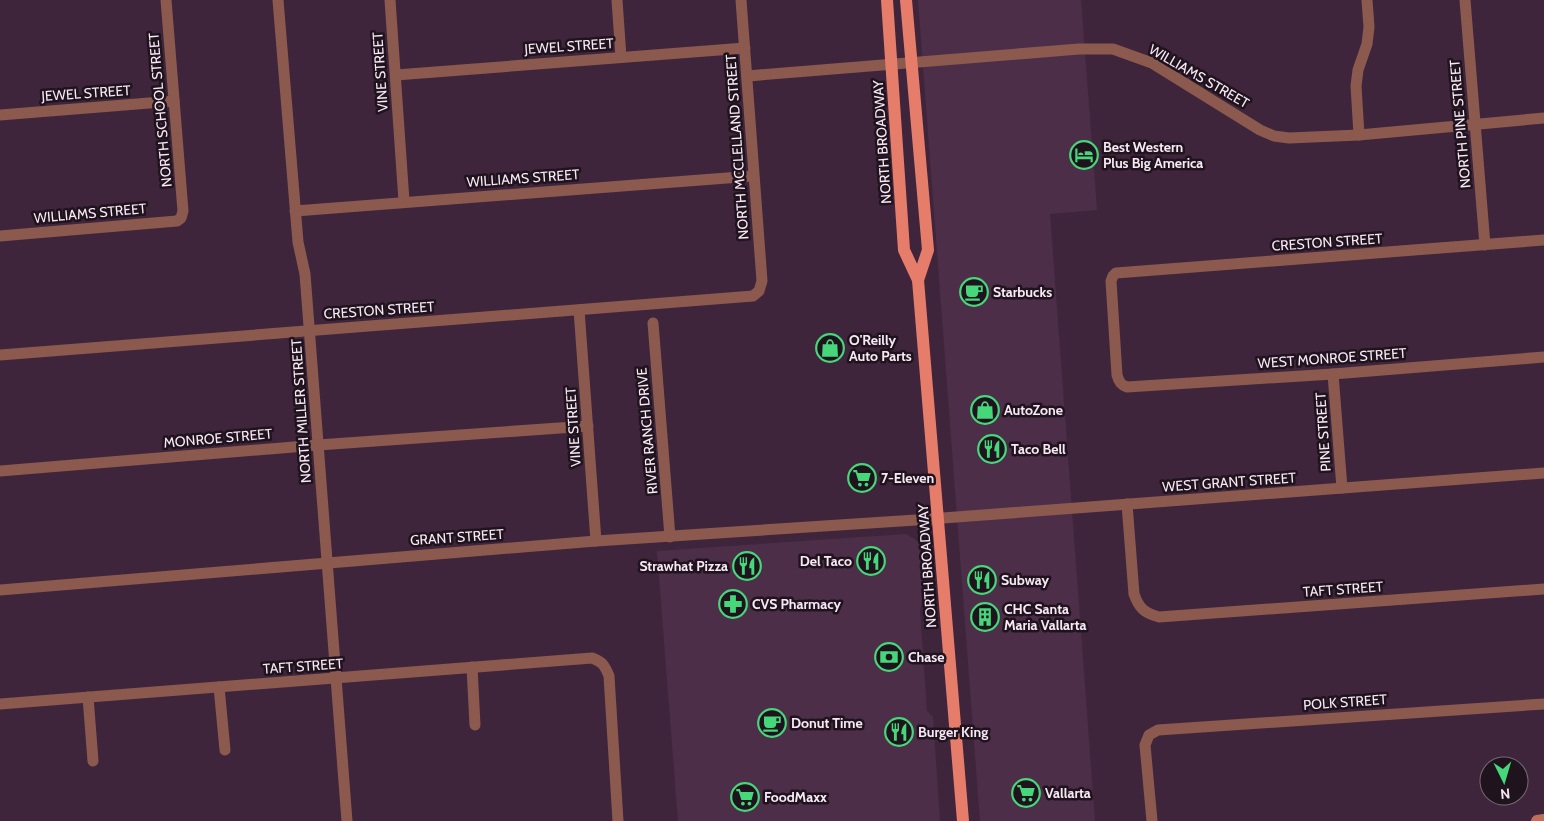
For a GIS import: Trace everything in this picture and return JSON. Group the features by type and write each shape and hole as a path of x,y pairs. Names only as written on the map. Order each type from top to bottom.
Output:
{"main road":[{"name":"NORTH BROADWAY","path":"887,0 904,250 918,280 963,821"},
{"name":"NORTH BROADWAY","path":"906,0 928,250 918,280"}],"street":[{"name":"NORTH SCHOOL STREET","path":"166,0 183,211 181,218"},
{"name":"NORTH MILLER STREET","path":"278,0 298,242 305,274 310,330 347,821"},
{"name":"VINE STREET","path":"390,0 404,201"},
{"path":"617,0 621,58"},
{"name":"NORTH MCCLELLAND STREET","path":"741,0 762,281 759,291"},
{"path":"1359,135 1356,86 1358,70 1367,44 1369,27 1366,0"},
{"name":"NORTH PINE STREET","path":"1465,0 1485,245"},
{"name":"JEWEL STREET","path":"396,75 745,48"},
{"name":"WILLIAMS STREET","path":"746,76 1079,49 1112,49 1152,63 1260,130 1274,136 1289,138 1359,135 1544,118"},
{"name":"JEWEL STREET","path":"0,115 174,101"},
{"name":"WILLIAMS STREET","path":"295,211 404,201 753,176"},
{"name":"WILLIAMS STREET","path":"0,236 177,221 181,218"},
{"name":"CRESTON STREET","path":"1122,385 1118,381 1117,375 1111,281 1116,272 1544,240"},
{"name":"CRESTON STREET","path":"0,355 749,297 759,291"},
{"name":"VINE STREET","path":"579,310 596,541"},
{"name":"RIVER RANCH DRIVE","path":"653,323 670,537"},
{"name":"WEST MONROE STREET","path":"1122,385 1127,387 1333,374 1544,357"},
{"name":"PINE STREET","path":"1333,374 1342,488"},
{"name":"MONROE STREET","path":"0,470 588,426"},
{"name":"WEST GRANT STREET","path":"916,520 1544,473"},
{"name":"TAFT STREET","path":"1127,504 1134,594 1139,606 1145,612 1158,617 1544,589"},
{"name":"GRANT STREET","path":"0,590 596,541 916,520"},
{"name":"TAFT STREET","path":"0,704 592,658 600,661 605,666 609,676 618,821"},
{"path":"472,667 475,725"},
{"path":"219,687 225,750"},
{"path":"88,697 93,761"},
{"name":"POLK STREET","path":"1152,821 1146,745 1149,735 1158,730 1544,704"},
{"path":"1537,821 1544,820"}],"shaded area":[{"path":"918,0 1081,0 1097,210 1050,214 1095,821 980,821"},
{"path":"906,534 919,542 923,593 920,612 927,711 933,717 940,821 678,821 657,551"}],"place":[{"name":"Best Western Plus Big America","path":"1084,155"},
{"name":"Starbucks","path":"974,292"},
{"name":"O'Reilly Auto Parts","path":"830,348"},
{"name":"AutoZone","path":"985,410"},
{"name":"Taco Bell","path":"992,449"},
{"name":"7-Eleven","path":"862,478"},
{"name":"Del Taco","path":"871,561"},
{"name":"Strawhat Pizza","path":"747,566"},
{"name":"Subway","path":"982,580"},
{"name":"CVS Pharmacy","path":"733,604"},
{"name":"CHC Santa Maria Vallarta","path":"985,617"},
{"name":"Chase","path":"889,657"},
{"name":"Donut Time","path":"772,723"},
{"name":"Burger King","path":"899,732"},
{"name":"Vallarta","path":"1026,793"},
{"name":"FoodMaxx","path":"745,797"}]}
